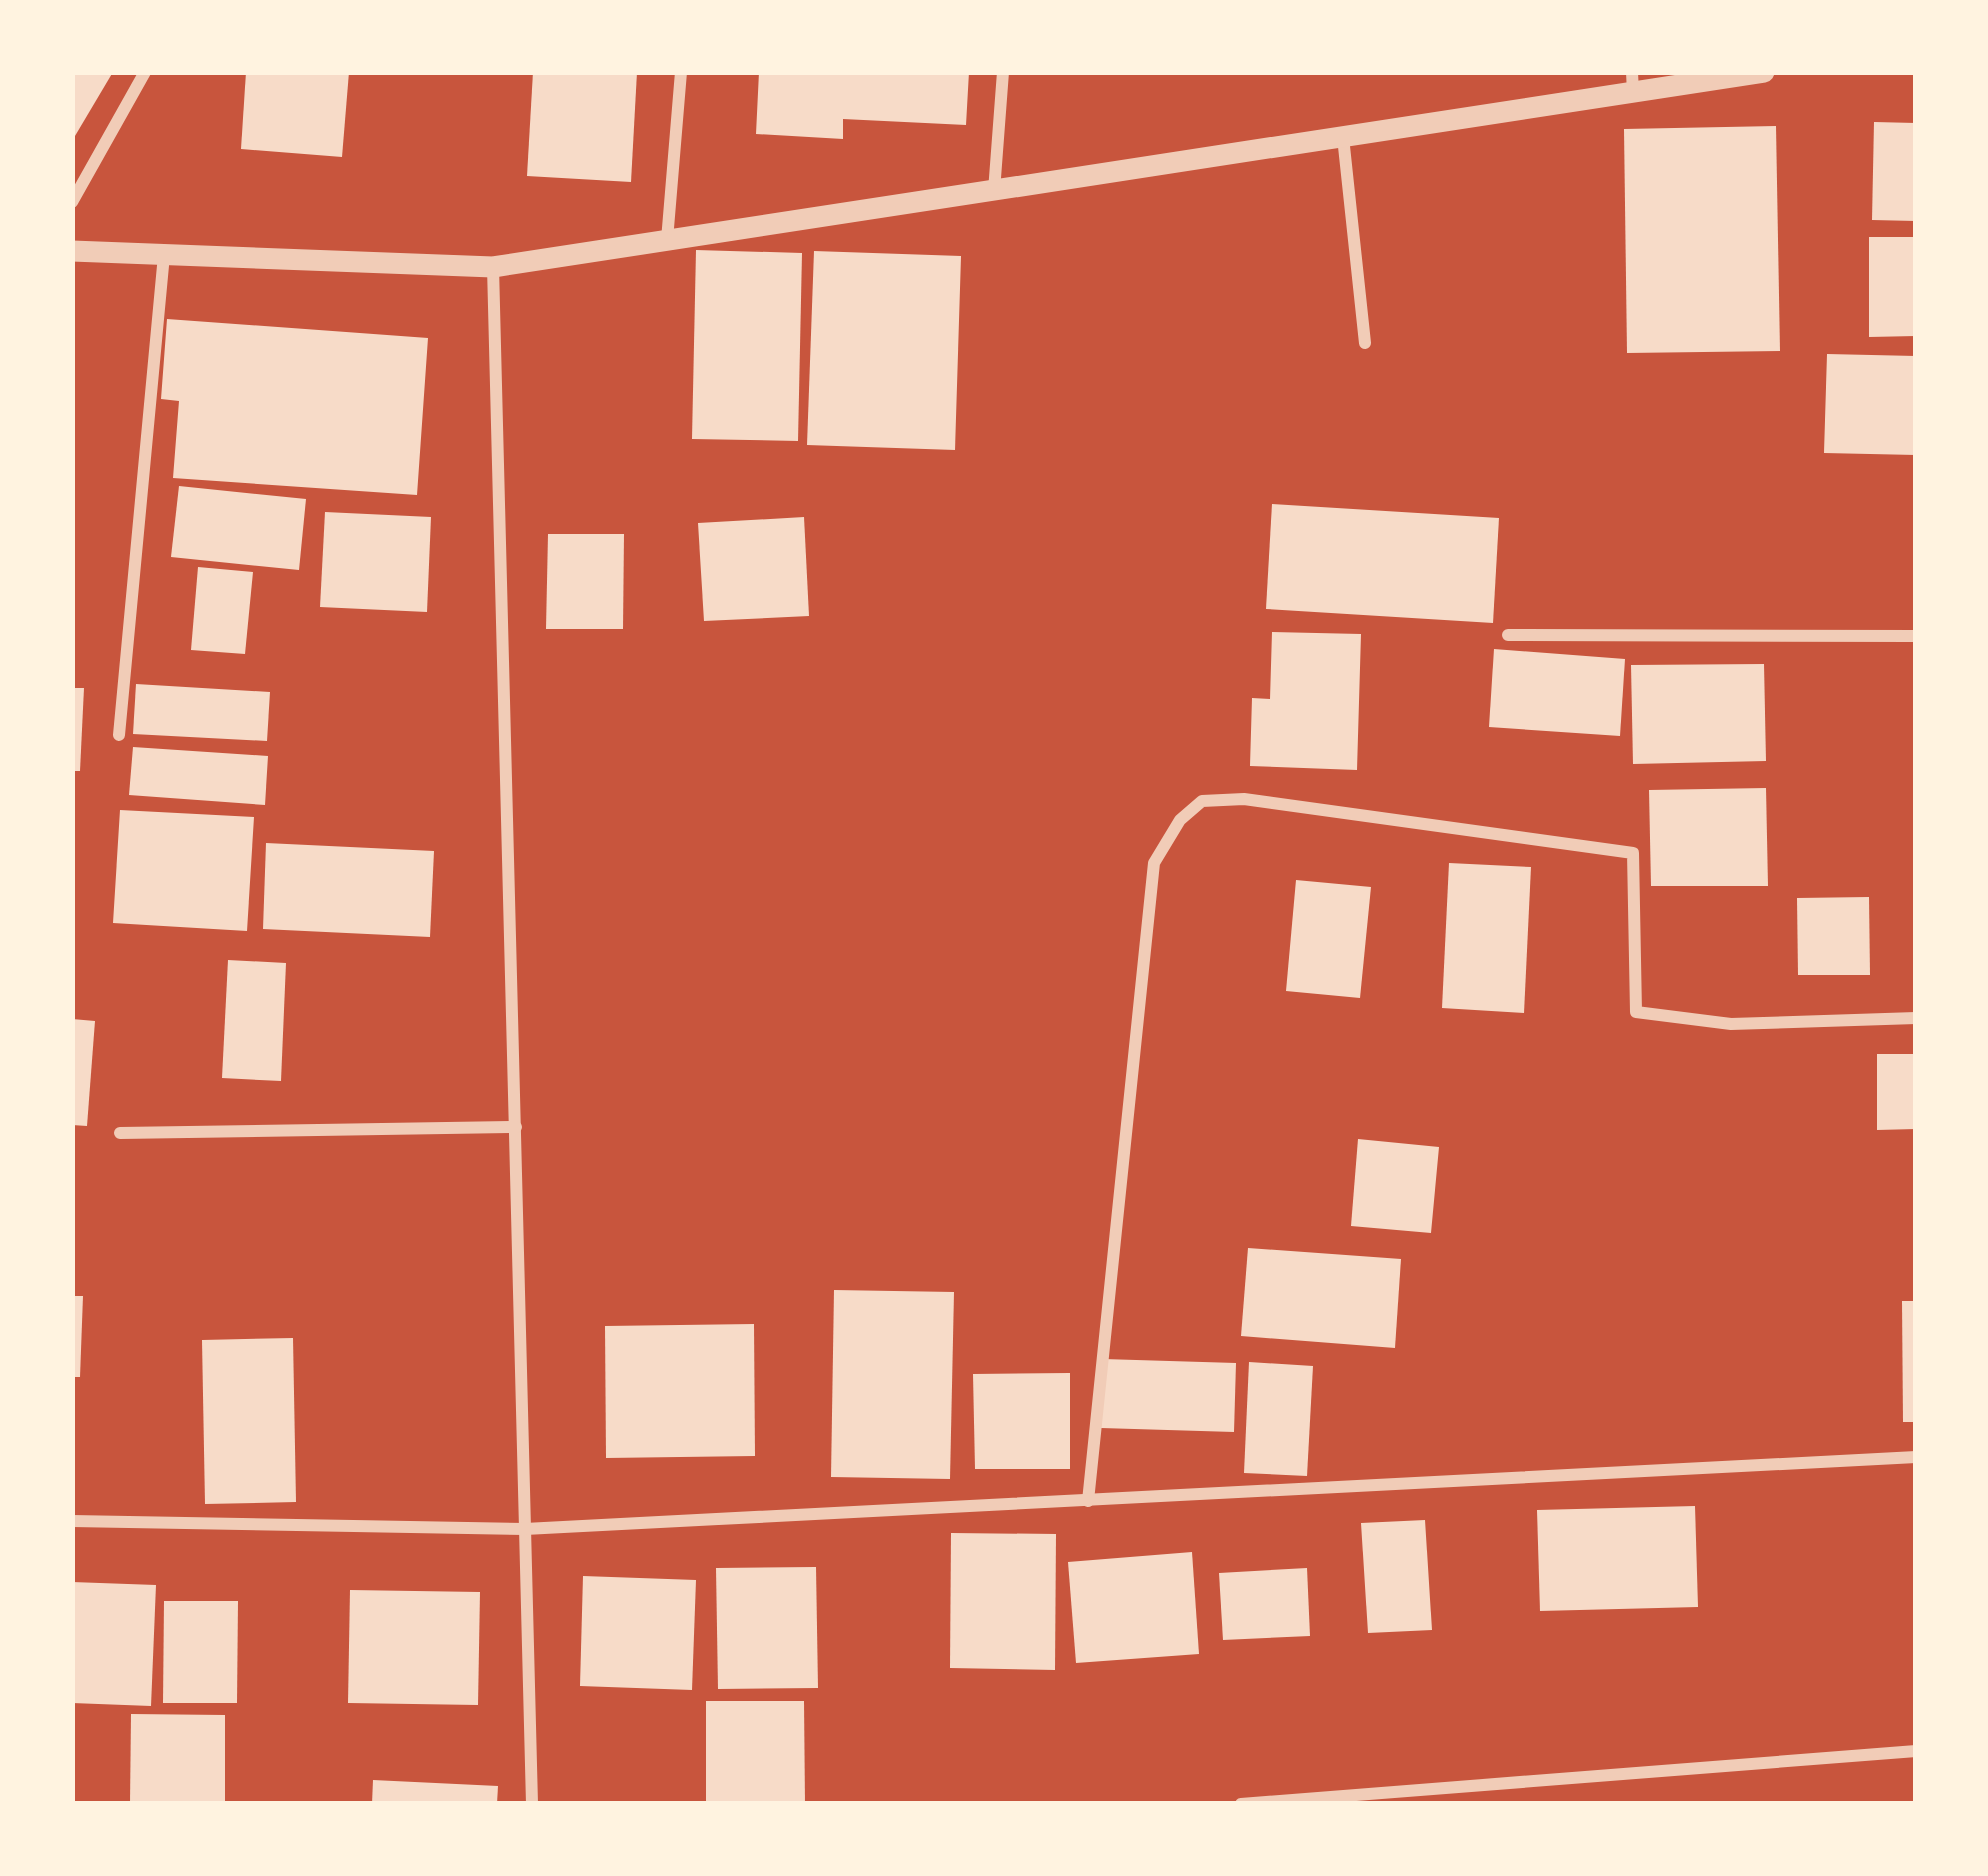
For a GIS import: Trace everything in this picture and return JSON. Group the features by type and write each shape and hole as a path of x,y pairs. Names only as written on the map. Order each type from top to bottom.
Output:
{"street":[{"path":"72,202 145,72"},
{"path":"667,241 681,72"},
{"path":"994,191 1003,72"},
{"path":"72,251 494,267 1343,137 1632,82 1764,72"},
{"path":"1343,137 1365,343"},
{"path":"119,735 164,255"},
{"path":"494,267 532,1804"},
{"path":"1508,634 1916,637"},
{"path":"1088,1501 1154,863 1180,820 1202,801 1244,799 1633,853 1636,1012 1731,1024 1916,1018"},
{"path":"120,1133 515,1127"},
{"path":"72,1521 524,1529 1916,1457"},
{"path":"1241,1804 1916,1751"}],"building":[{"path":"72,72 113,72 72,141"},
{"path":"246,72 349,72 342,157 241,149"},
{"path":"533,72 637,72 631,182 527,176"},
{"path":"759,72 969,72 966,125 843,119 843,139 756,134"},
{"path":"1874,122 1916,123 1916,221 1872,220"},
{"path":"1776,126 1780,351 1627,353 1624,129"},
{"path":"1869,237 1916,237 1916,336 1869,337"},
{"path":"696,250 802,253 798,441 692,439"},
{"path":"814,251 961,256 955,450 807,445"},
{"path":"167,319 428,338 417,495 173,478 179,401 161,399"},
{"path":"1827,354 1916,356 1916,455 1824,453"},
{"path":"179,486 306,499 299,570 171,557"},
{"path":"1272,504 1499,518 1493,623 1266,609"},
{"path":"325,512 431,517 427,612 320,607"},
{"path":"804,517 809,616 704,621 698,523"},
{"path":"548,534 624,534 623,629 546,629"},
{"path":"198,567 253,572 245,654 191,650"},
{"path":"1272,632 1361,634 1357,770 1250,766 1252,698 1270,699"},
{"path":"1494,649 1625,659 1620,736 1489,727"},
{"path":"1764,664 1766,761 1633,764 1631,665"},
{"path":"136,684 270,692 267,741 133,734"},
{"path":"72,688 84,688 80,771 72,771"},
{"path":"133,747 268,756 265,805 129,795"},
{"path":"1766,788 1768,886 1651,886 1649,790"},
{"path":"120,810 254,817 247,931 113,923"},
{"path":"266,843 434,851 430,937 263,929"},
{"path":"1449,863 1531,867 1524,1013 1442,1008"},
{"path":"1296,880 1371,887 1360,998 1286,991"},
{"path":"1869,897 1870,975 1798,975 1797,898"},
{"path":"228,960 286,963 281,1081 222,1078"},
{"path":"72,1019 95,1021 87,1126 72,1125"},
{"path":"1877,1054 1916,1054 1916,1129 1877,1130"},
{"path":"1358,1139 1439,1147 1431,1233 1351,1226"},
{"path":"1248,1248 1401,1259 1395,1348 1241,1336"},
{"path":"834,1290 954,1292 950,1479 831,1477"},
{"path":"72,1296 83,1296 80,1377 72,1377"},
{"path":"1902,1301 1916,1301 1916,1422 1903,1422"},
{"path":"754,1324 755,1456 606,1458 605,1326"},
{"path":"293,1338 296,1502 205,1504 202,1340"},
{"path":"1103,1359 1236,1363 1234,1432 1101,1428"},
{"path":"1249,1362 1313,1366 1307,1476 1244,1473"},
{"path":"1070,1373 1070,1469 975,1469 973,1374"},
{"path":"1695,1506 1698,1607 1540,1611 1537,1510"},
{"path":"1425,1520 1432,1630 1368,1633 1361,1523"},
{"path":"951,1533 1056,1534 1055,1670 950,1668"},
{"path":"1192,1552 1199,1654 1076,1663 1068,1562"},
{"path":"816,1567 818,1688 718,1689 716,1568"},
{"path":"1307,1568 1310,1636 1223,1640 1219,1573"},
{"path":"583,1576 696,1580 692,1690 580,1686"},
{"path":"72,1582 156,1585 151,1706 72,1703"},
{"path":"350,1590 480,1592 478,1705 348,1703"},
{"path":"164,1601 238,1601 237,1703 163,1703"},
{"path":"706,1701 804,1701 805,1804 706,1804"},
{"path":"131,1714 225,1715 225,1804 130,1804"},
{"path":"373,1780 498,1786 497,1804 372,1804"}]}
